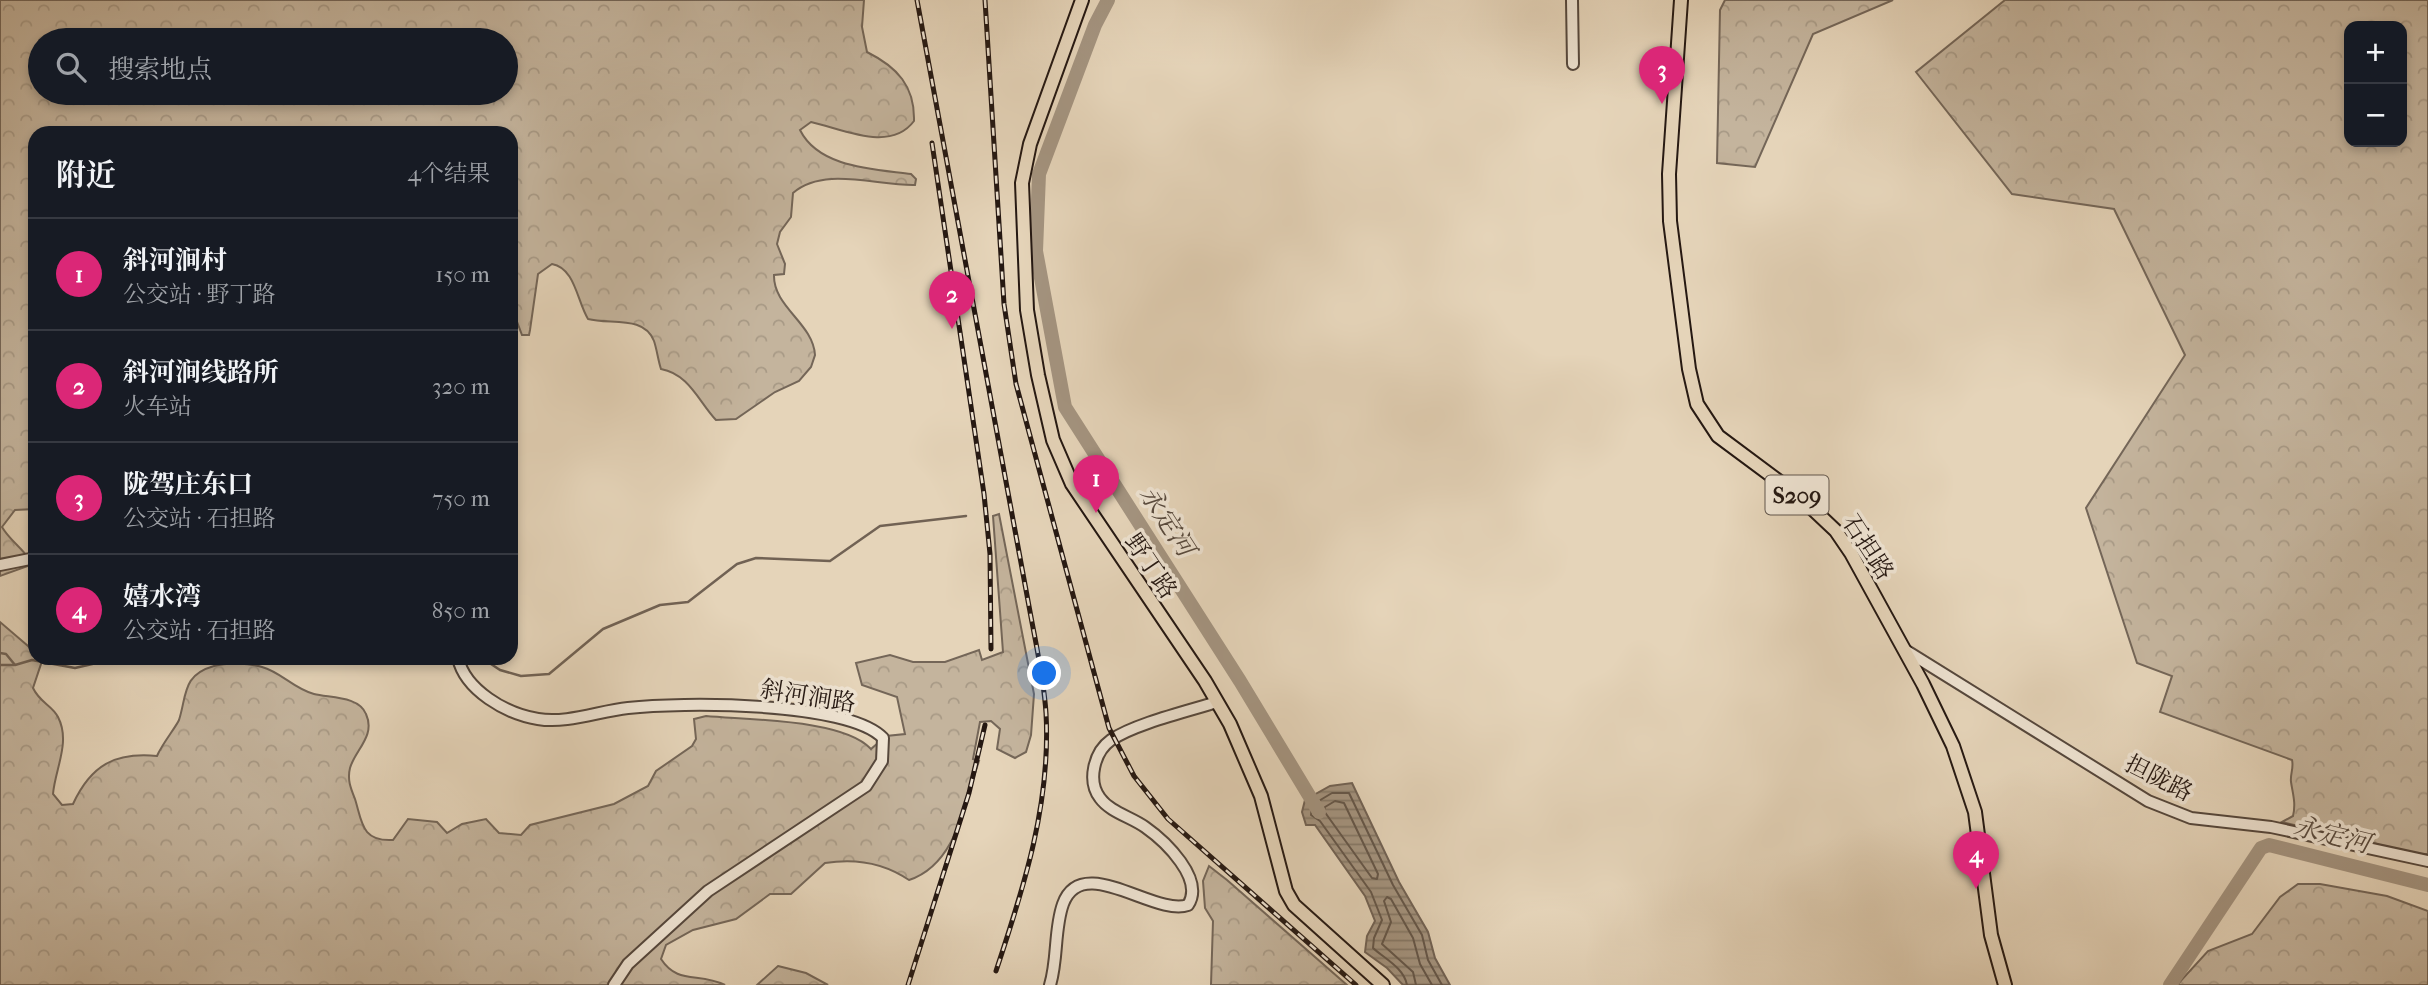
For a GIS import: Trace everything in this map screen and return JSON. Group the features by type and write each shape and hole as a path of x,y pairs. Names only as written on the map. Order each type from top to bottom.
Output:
{"main road":[{"name":"野丁路","path":"1082,0 1030,144 1022,183 1027,310 1053,440 1072,484 1217,702 1261,796 1286,891 1294,905 1382,985"},
{"name":"石担路","path":"1681,0 1669,196 1673,251 1689,369 1697,404 1718,436 1800,497 1836,531 1851,553 1945,727 1967,781 1981,848 1991,935 2005,985"}],"street":[{"path":"1572,0 1573,64"},
{"path":"0,565 28,559"},
{"name":"担陇路","path":"1902,649 2148,801 2191,818 2271,827 2428,861"},
{"name":"斜河涧路","path":"461,665 466,680 499,705 538,719 570,718 656,705 737,706 822,714 867,727 883,738 882,761 866,786 708,891 628,964 614,985"},
{"path":"1050,985 1062,906 1074,888 1099,884 1183,907 1191,899 1192,882 1177,859 1145,827 1100,799 1094,786 1094,770 1097,759 1110,741 1217,702"}],"green space":[{"path":"0,0 864,0 862,27 867,52 887,64 902,79 911,98 914,121 904,131 892,136 866,136 811,122 800,130 809,143 834,159 865,168 911,174 916,179 915,185 835,179 820,180 793,193 791,217 780,232 777,244 785,264 784,274 774,275 775,286 786,306 808,334 815,355 811,367 799,381 775,392 736,419 716,420 686,383 671,372 661,369 654,341 643,327 626,322 588,319 571,278 560,267 552,264 538,274 529,335 522,335 518,324 518,126 28,126 28,509 15,510 2,527 28,558 28,566 0,576"},
{"path":"1725,0 1893,0 1813,34 1755,167 1717,163 1720,10"},
{"path":"2005,0 2428,0 2428,854 2419,855 2282,822 2293,816 2294,811 2292,760 2160,712 2172,676 2137,663 2086,508 2185,355 2114,209 2012,194 1916,72"},
{"path":"999,514 1034,694 1031,735 1026,752 1015,758 997,749 1000,729 991,721 980,722 973,759 979,761 963,813 948,847 938,861 925,872 909,880 890,869 869,863 825,863 791,894 770,894 736,919 693,930 666,945 661,959 674,972 725,985 0,985 0,622 28,646 28,665 41,665 33,688 55,713 62,726 63,746 53,794 62,805 73,804 88,779 106,764 129,756 157,756 179,720 188,687 196,675 220,665 250,665 269,669 307,692 351,701 362,708 368,722 367,736 350,768 349,780 362,822 369,834 375,838 393,840 408,819 437,822 447,833 462,824 486,819 499,833 521,835 530,825 614,804 648,786 656,771 692,746 696,739 694,719 706,716 818,726 858,739 871,749 886,736 905,734 897,697 862,685 856,663 890,655 913,662 945,662 979,650 982,660 1003,652 993,516"},
{"path":"1209,866 1347,985 1211,985 1213,921 1205,908 1203,881"},
{"path":"2298,884 2320,884 2387,896 2428,911 2428,985 2177,985 2208,951 2252,934 2280,897"},
{"path":"778,966 806,973 828,985 757,985"}],"water":[{"path":"1352,783 1399,882 1428,932 1435,958 1450,985 1403,985 1387,968 1365,952 1367,936 1375,921 1365,896 1315,825 1306,825 1302,812 1305,800 1330,786"}],"waterway":[{"name":"永定河","path":"1108,0 1095,25 1039,174 1036,251 1065,407 1240,681 1319,812"},
{"path":"1092,495 1118,491"},
{"path":"492,665 521,676 549,674 603,629 660,605 688,602 737,564 756,558 830,561 880,526 966,516"},
{"path":"0,653 6,654 15,665 28,661"},
{"path":"0,665 14,665"},
{"path":"59,665 75,668 88,665"},
{"name":"永定河","path":"2170,985 2261,848 2269,845 2428,885"}],"railway":[{"path":"917,0 1038,653 1046,713 1040,812 1025,876 996,971"},
{"path":"985,0 1004,304 1016,384 1109,728 1134,776 1168,819 1356,985"},
{"path":"932,143 984,494 990,554 991,649"},
{"path":"908,985 969,793 985,725"}],"place":[{"name":"陇驾庄东口","path":"1662,104"},
{"name":"斜河涧线路所","path":"952,329"},
{"name":"斜河涧村","path":"1096,513"},
{"name":"嬉水湾","path":"1976,889"}]}
